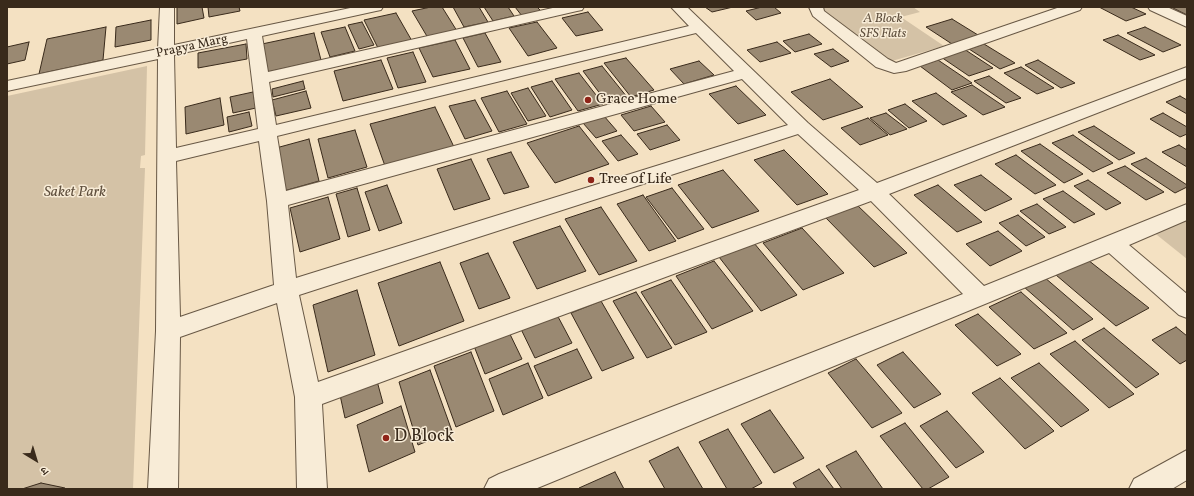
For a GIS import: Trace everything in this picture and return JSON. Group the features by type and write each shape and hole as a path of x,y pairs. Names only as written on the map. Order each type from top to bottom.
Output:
{"street":[{"path":"163,489 168,331 167,7"},
{"name":"Pragya Marg","path":"7,86 376,7"},
{"path":"261,79 577,7"},
{"path":"678,7 801,127 874,192 981,297"},
{"path":"816,7 818,13 847,36 882,63 894,68 1075,7"},
{"path":"1155,7 1187,22"},
{"path":"167,158 699,28"},
{"path":"254,33 277,201 286,290 308,397 312,489"},
{"path":"308,397 874,192 1187,72"},
{"path":"277,201 745,73"},
{"path":"168,331 286,290 801,127"},
{"path":"499,489 981,297 1112,244 1187,211"},
{"path":"1112,244 1187,308"},
{"path":"1144,489 1187,464"}],"green space":[{"name":"A Block SFS Flats","path":"820,7 913,7 920,12 901,17 944,46 892,61"},
{"name":"Saket Park","path":"147,66 145,155 141,156 140,168 145,168 133,489 7,489 7,96"},
{"path":"1187,210 1187,259 1142,223"}],"building":[{"path":"177,7 202,7 204,18 177,24"},
{"path":"208,7 239,7 240,11 209,17"},
{"path":"431,7 442,7 457,31 428,38 412,11"},
{"path":"453,7 479,7 488,22 464,27"},
{"path":"484,7 508,7 514,16 493,21"},
{"path":"515,7 537,7 541,11 522,16"},
{"path":"705,7 733,7 712,12"},
{"path":"762,7 774,7 781,13 756,20 746,11"},
{"path":"1099,7 1131,7 1146,14 1126,21"},
{"path":"1171,7 1187,7 1187,15"},
{"path":"588,12 603,30 576,36 562,18"},
{"path":"396,13 412,41 379,50 364,20"},
{"path":"952,19 978,35 952,44 926,27"},
{"path":"151,20 151,40 115,47 116,27"},
{"path":"362,22 374,45 359,49 348,25"},
{"path":"537,22 557,48 528,56 509,28"},
{"path":"106,27 103,60 39,74 47,39"},
{"path":"345,27 355,51 330,57 321,32"},
{"path":"1145,27 1181,45 1163,52 1127,33"},
{"path":"314,33 321,60 268,72 262,44"},
{"path":"485,33 501,62 478,67 463,38"},
{"path":"809,34 822,44 795,52 783,41"},
{"path":"1118,35 1155,55 1140,60 1103,40"},
{"path":"455,40 470,69 433,77 419,48"},
{"path":"29,42 25,60 7,64 7,47"},
{"path":"777,42 791,53 760,62 747,50"},
{"path":"246,44 247,59 198,68 198,53"},
{"path":"984,44 1015,63 1000,69 969,49"},
{"path":"833,49 849,61 831,67 814,54"},
{"path":"964,49 993,68 969,76 941,57"},
{"path":"413,52 426,82 398,88 387,58"},
{"path":"626,58 654,90 631,97 604,63"},
{"path":"381,60 393,89 343,101 334,71"},
{"path":"938,60 972,83 952,90 920,66"},
{"path":"1038,60 1075,83 1061,88 1025,65"},
{"path":"699,61 714,75 684,84 670,69"},
{"path":"602,66 627,97 607,103 583,71"},
{"path":"1021,67 1054,88 1037,94 1004,73"},
{"path":"579,73 603,104 578,111 555,79"},
{"path":"989,76 1021,98 1006,103 974,81"},
{"path":"830,79 863,107 823,120 791,92"},
{"path":"303,81 305,89 273,97 272,89"},
{"path":"552,81 572,110 550,117 531,87"},
{"path":"972,85 1005,107 983,115 951,92"},
{"path":"736,86 766,115 738,124 709,94"},
{"path":"528,88 546,116 528,121 511,93"},
{"path":"306,91 311,108 276,116 272,100"},
{"path":"507,91 527,124 499,132 481,98"},
{"path":"253,92 256,108 233,113 230,97"},
{"path":"936,93 967,116 943,125 912,101"},
{"path":"1180,96 1187,100 1187,114 1166,102"},
{"path":"220,98 224,125 186,134 185,107"},
{"path":"475,100 492,131 465,139 449,106"},
{"path":"905,104 927,121 909,128 888,110"},
{"path":"651,106 665,122 634,131 621,115"},
{"path":"435,107 454,147 385,166 370,124"},
{"path":"249,112 252,126 229,132 227,117"},
{"path":"886,113 907,129 890,135 870,118"},
{"path":"1163,113 1187,127 1187,134 1180,137 1150,119"},
{"path":"604,116 617,131 596,138 583,123"},
{"path":"868,118 888,135 860,145 841,128"},
{"path":"667,125 680,140 650,150 637,134"},
{"path":"579,126 609,164 555,183 527,143"},
{"path":"1094,126 1135,153 1119,160 1078,132"},
{"path":"355,130 367,167 328,178 318,139"},
{"path":"621,135 638,154 618,161 602,141"},
{"path":"1073,135 1113,163 1093,172 1052,143"},
{"path":"309,139 319,181 284,191 276,148"},
{"path":"1040,144 1083,174 1064,183 1021,151"},
{"path":"1179,145 1187,150 1187,167 1162,152"},
{"path":"784,150 828,194 797,205 754,160"},
{"path":"511,152 529,187 504,194 487,159"},
{"path":"1016,155 1056,185 1035,194 995,164"},
{"path":"1146,158 1187,185 1187,187 1175,193 1131,164"},
{"path":"471,159 490,199 454,210 437,169"},
{"path":"1125,166 1164,192 1146,200 1107,173"},
{"path":"723,170 759,211 712,228 678,185"},
{"path":"981,175 1012,199 985,211 954,185"},
{"path":"1088,180 1121,203 1106,210 1074,186"},
{"path":"387,185 402,223 379,231 365,192"},
{"path":"938,185 982,222 957,232 914,195"},
{"path":"357,188 370,230 348,237 336,194"},
{"path":"672,188 704,229 678,239 646,197"},
{"path":"1063,191 1095,214 1074,223 1043,199"},
{"path":"643,195 676,241 649,251 617,204"},
{"path":"328,197 340,239 300,252 290,208"},
{"path":"1037,204 1066,227 1049,234 1020,211"},
{"path":"857,205 907,253 874,267 825,217"},
{"path":"601,207 637,261 599,275 565,219"},
{"path":"1018,215 1045,237 1026,246 999,223"},
{"path":"560,226 586,271 537,289 513,242"},
{"path":"802,228 844,273 803,290 763,243"},
{"path":"998,231 1022,251 990,266 966,244"},
{"path":"754,243 797,295 761,311 719,257"},
{"path":"488,253 510,298 479,309 460,263"},
{"path":"1088,260 1149,308 1116,326 1056,275"},
{"path":"714,261 753,311 712,329 676,276"},
{"path":"440,262 464,321 399,346 378,283"},
{"path":"1044,277 1093,319 1073,330 1024,287"},
{"path":"671,280 707,332 675,345 641,292"},
{"path":"357,290 375,355 328,372 313,305"},
{"path":"636,292 672,348 647,358 613,301"},
{"path":"1021,292 1067,333 1034,349 989,307"},
{"path":"601,301 634,358 602,371 571,313"},
{"path":"555,311 572,343 535,358 519,325"},
{"path":"978,314 1021,354 997,366 955,325"},
{"path":"1176,327 1187,336 1187,360 1180,364 1152,340"},
{"path":"507,328 522,359 485,374 472,341"},
{"path":"1104,328 1159,374 1136,388 1082,340"},
{"path":"1075,341 1134,394 1109,408 1050,354"},
{"path":"577,349 592,378 548,396 534,366"},
{"path":"471,352 494,411 456,427 434,366"},
{"path":"903,352 941,394 914,408 877,365"},
{"path":"856,359 902,413 872,428 828,373"},
{"path":"528,363 543,398 503,415 489,379"},
{"path":"1039,363 1089,410 1061,427 1011,378"},
{"path":"430,370 452,431 418,445 399,382"},
{"path":"1000,378 1054,431 1025,449 972,393"},
{"path":"377,381 383,403 345,418 340,395"},
{"name":"D Block","path":"401,406 415,452 369,472 357,425"},
{"path":"770,410 804,458 774,473 741,424"},
{"path":"947,411 984,452 956,468 920,426"},
{"path":"905,423 949,477 928,489 923,489 880,436"},
{"path":"728,429 762,483 751,489 727,489 699,442"},
{"path":"678,447 703,489 665,489 649,461"},
{"path":"856,451 883,489 842,489 826,466"},
{"path":"819,469 834,489 797,489 793,483"},
{"path":"615,472 624,489 579,489 579,488"},
{"path":"41,483 65,488 66,489 22,489"}],"place":[{"name":"Grace Home","path":"588,100"},
{"name":"Tree of Life","path":"591,180"},
{"name":"D Block","path":"386,438"}]}
